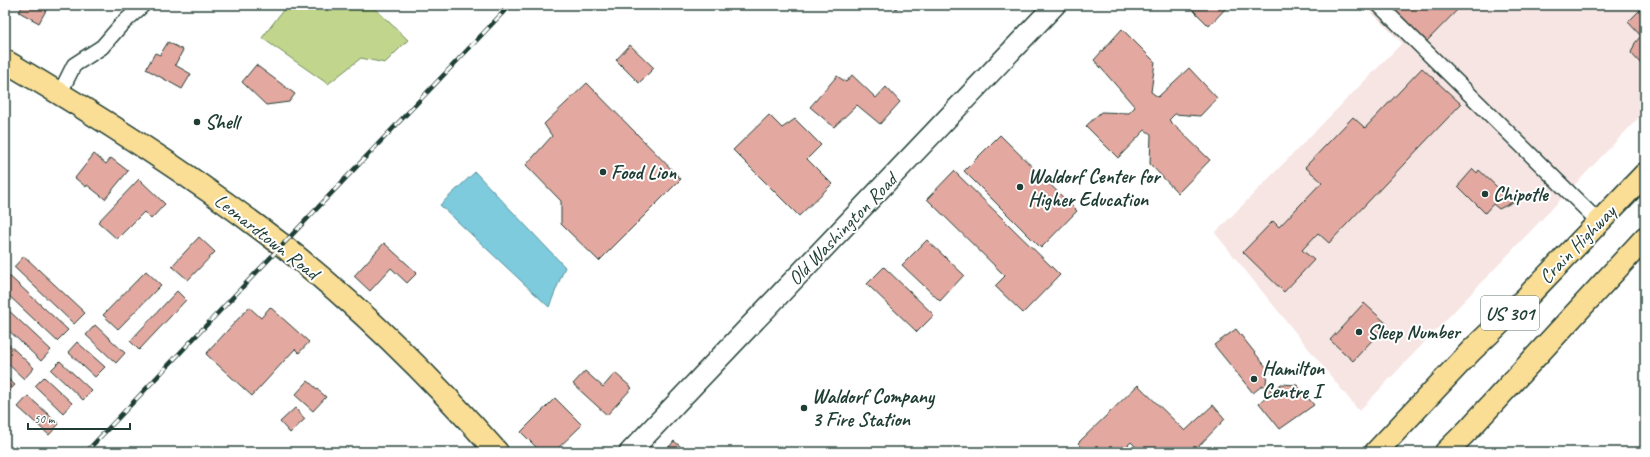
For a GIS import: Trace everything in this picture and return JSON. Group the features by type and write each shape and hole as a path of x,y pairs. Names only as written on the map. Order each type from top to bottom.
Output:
{"highway":[{"name":"Leonardtown Road","path":"5,61 123,132 187,175 282,246 366,316 448,397 497,452"},
{"name":"Crain Highway","path":"1376,452 1471,351 1524,300 1645,174"},
{"name":"US 301","path":"1446,452 1645,238"}],"main road":[{"name":"Old Washington Road","path":"630,452 1055,5"}],"street":[{"path":"60,93 74,65 102,47 121,25 143,5"},
{"path":"1378,5 1599,222"}],"shaded area":[{"path":"1364,5 1645,5 1645,111 1359,411 1215,233 1402,43"}],"green space":[{"path":"287,5 371,5 408,40 385,63 361,58 328,84 262,38"}],"water":[{"path":"475,172 565,267 549,307 440,205"}],"building":[{"path":"23,5 49,5 39,23 19,12"},
{"path":"892,5 900,5 896,9"},
{"path":"1188,5 1229,5 1209,26"},
{"path":"1383,5 1462,5 1424,44"},
{"path":"1645,5 1645,52 1641,64 1631,53 1635,43 1641,36 1628,22"},
{"path":"1122,29 1155,62 1151,92 1158,97 1189,68 1217,98 1200,116 1175,114 1169,120 1210,160 1178,193 1150,164 1151,134 1145,130 1118,158 1086,126 1101,112 1129,113 1135,107 1094,60"},
{"path":"168,42 183,50 175,65 191,74 182,89 146,69 155,53 160,55"},
{"path":"630,45 654,68 639,83 616,60"},
{"path":"256,65 295,94 289,102 266,105 242,82"},
{"path":"1422,68 1461,104 1329,243 1318,233 1302,250 1314,260 1284,292 1243,252 1273,221 1279,227 1322,182 1305,167 1353,117 1365,128"},
{"path":"852,75 876,98 886,87 900,102 880,124 857,105 834,127 810,107 837,76 846,82"},
{"name":"Food Lion","path":"587,83 681,179 599,261 561,224 561,201 526,165 552,136 544,124"},
{"path":"769,115 782,128 795,119 821,145 807,159 832,184 799,216 733,150"},
{"path":"1000,135 1077,211 1041,248 964,171"},
{"path":"94,154 106,164 111,158 128,171 105,199 75,178"},
{"name":"Chipotle","path":"1473,169 1477,173 1479,170 1513,202 1499,209 1493,204 1485,213 1458,186"},
{"path":"954,171 1060,275 1023,313 995,286 1005,276 927,199"},
{"path":"139,179 165,204 151,219 144,212 117,239 98,222"},
{"path":"199,237 215,252 188,280 172,266"},
{"path":"927,240 964,275 940,301 902,265"},
{"path":"384,243 417,273 407,283 391,268 370,291 354,276"},
{"path":"24,256 85,313 74,324 14,267"},
{"path":"884,267 934,315 917,332 867,284"},
{"path":"146,271 161,285 118,329 103,315"},
{"path":"5,272 68,330 57,341 5,292"},
{"path":"177,291 186,300 139,350 130,341"},
{"name":"Sleep Number","path":"1364,303 1387,324 1353,361 1330,340"},
{"path":"5,307 51,350 41,361 5,327"},
{"path":"249,307 261,318 270,307 309,342 299,353 295,349 252,396 206,354"},
{"path":"95,325 125,353 116,363 86,335"},
{"name":"Hamilton Centre I","path":"1236,329 1270,372 1267,374 1266,383 1272,392 1281,384 1297,385 1314,405 1280,429 1259,403 1269,394 1263,385 1253,393 1214,345"},
{"path":"5,341 34,368 24,379 5,361"},
{"path":"77,342 105,367 95,377 68,352"},
{"path":"60,361 92,391 83,400 51,370"},
{"path":"585,371 603,387 615,373 632,388 607,415 573,384"},
{"path":"5,376 15,385 5,395"},
{"path":"44,377 72,403 63,413 35,386"},
{"path":"308,381 326,397 313,411 295,395"},
{"path":"1138,385 1185,431 1213,405 1225,419 1193,452 1174,452 1169,448 1165,452 1141,452 1131,442 1121,452 1087,452 1078,443"},
{"path":"28,396 59,424 49,435 18,407"},
{"path":"555,398 582,425 554,452 541,452 521,432"},
{"path":"295,408 305,419 290,433 280,422"},
{"path":"674,441 687,452 665,452"},
{"path":"712,447 719,452 708,452"}],"railway":[{"path":"86,452 510,5"}],"place":[{"name":"Shell","path":"197,122"},
{"name":"Food Lion","path":"603,172"},
{"name":"Waldorf Center for Higher Education","path":"1020,187"},
{"name":"Chipotle","path":"1485,194"},
{"name":"Sleep Number","path":"1359,332"},
{"name":"Hamilton Centre I","path":"1254,379"},
{"name":"Waldorf Company 3 Fire Station","path":"804,408"}]}
